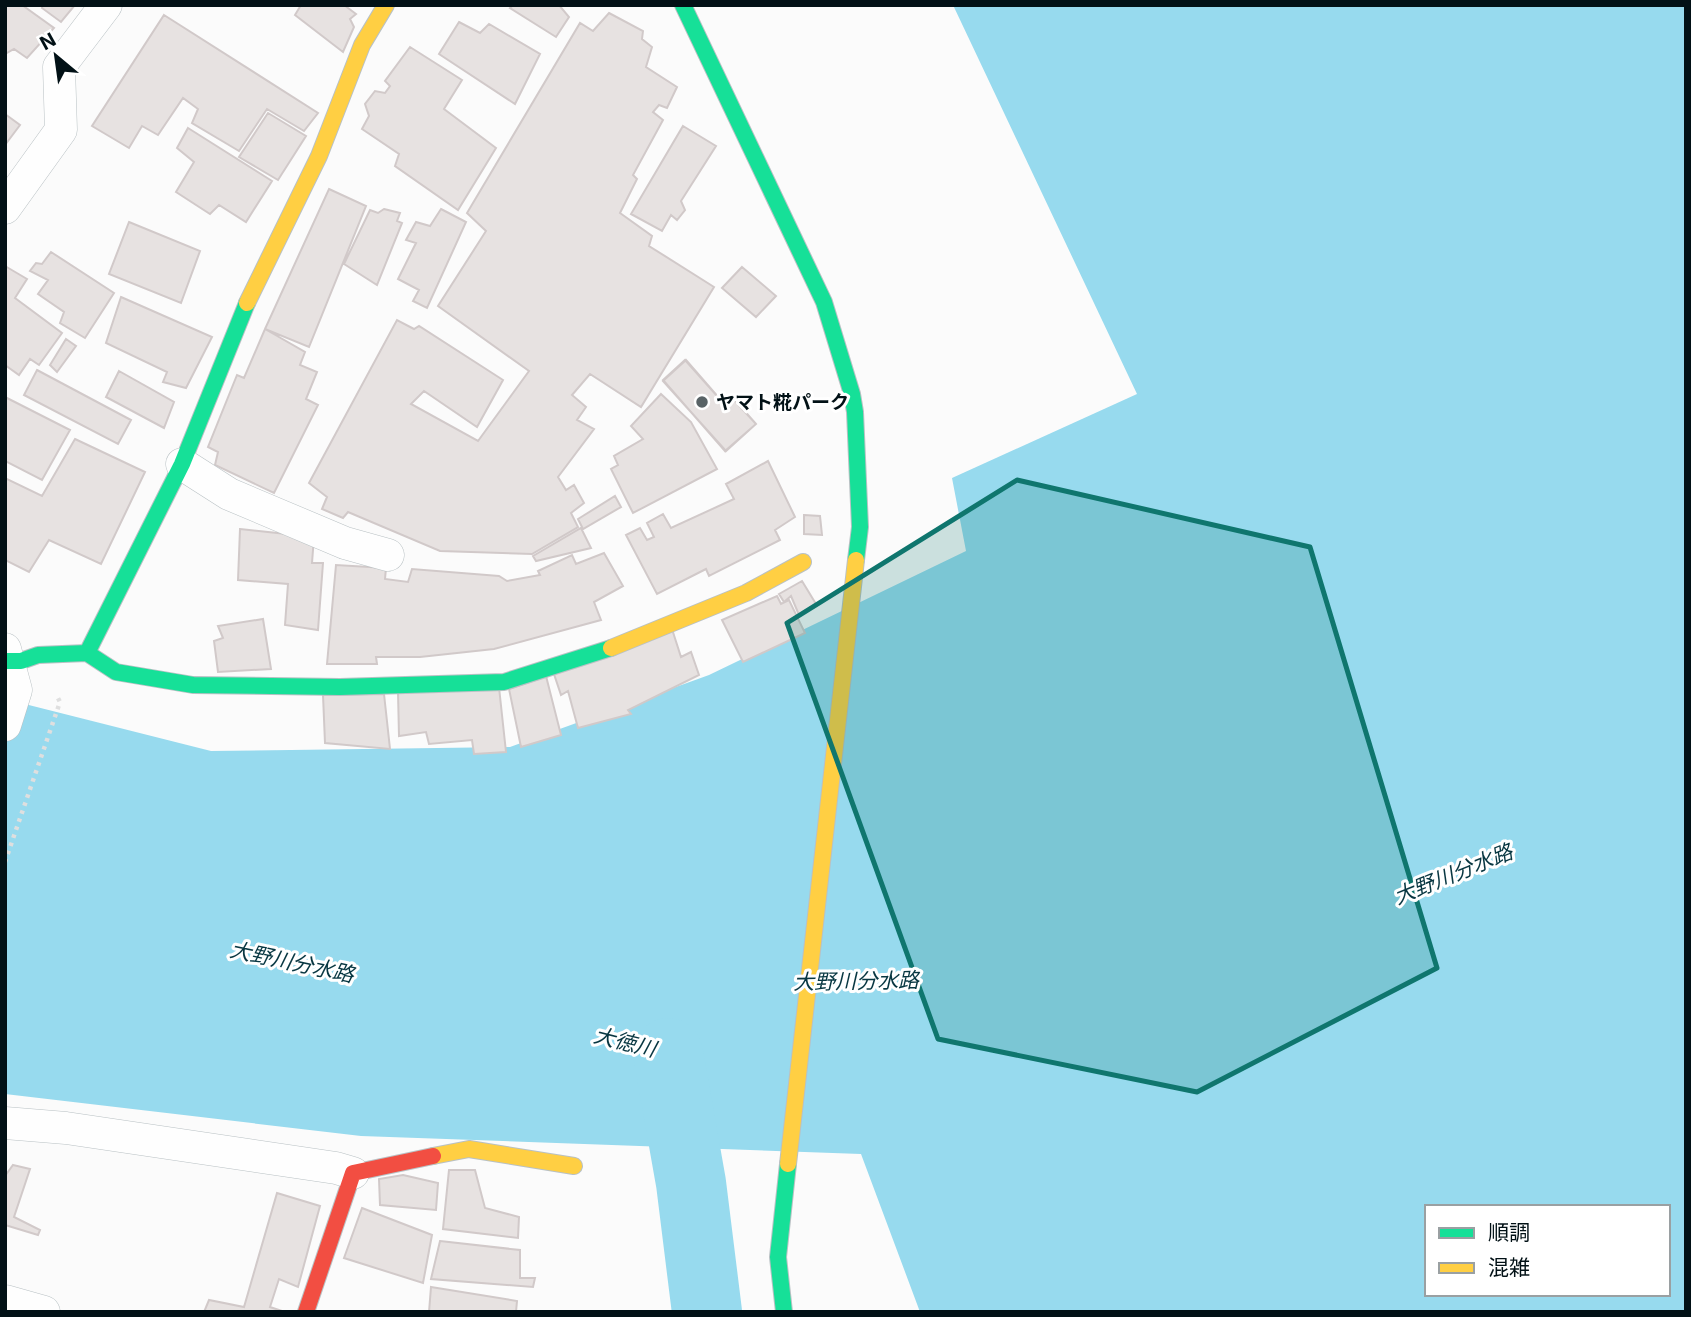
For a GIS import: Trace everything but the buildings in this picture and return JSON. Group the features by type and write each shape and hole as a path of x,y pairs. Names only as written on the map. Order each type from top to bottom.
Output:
{"street":[{"path":"5,208 61,130 59,67 106,5"},
{"path":"87,653 182,464 246,305 319,156 362,45 386,5"},
{"path":"683,5 824,302 852,394 860,527 778,1257 784,1312"},
{"path":"182,464 229,494 345,543 388,555"},
{"path":"5,725 9,665 38,655 87,653 116,673 193,685 340,687 504,682 624,644 746,593 803,562"},
{"path":"5,1123 66,1128 336,1168 354,1173 469,1149 574,1166"},
{"path":"306,1312 354,1173"},
{"path":"5,1301 44,1312"}],"path":[{"path":"5,862 60,702"}],"highlighted area":[{"path":"1017,480 1310,547 1437,968 1197,1092 938,1039 787,623"}],"water":[{"name":"大野川分水路","path":"953,5 1686,5 1686,1312 920,1312 861,1154 361,1136 5,1094 5,699 211,751 510,747 709,675 966,551 952,478 1137,394"}],"waterway":[{"name":"大徳川","path":"668,1053 691,1183 707,1312"}],"traffic: fast":[{"path":"683,5 824,302 855,412 860,527 856,560"},
{"path":"5,661 21,661 38,655 87,653 182,464 247,303"},
{"path":"87,653 116,672 193,685 340,687 504,682 611,648"},
{"path":"784,1312 778,1257 788,1164"}],"traffic: slow":[{"path":"247,303 319,156 362,45 386,5"},
{"path":"788,1164 856,560"},
{"path":"611,648 746,593 803,562"},
{"path":"433,1156 469,1149 574,1166"}],"traffic: jam":[{"path":"306,1312 353,1173 433,1156"}],"place":[{"name":"ヤマト糀パーク","path":"702,402"}]}
